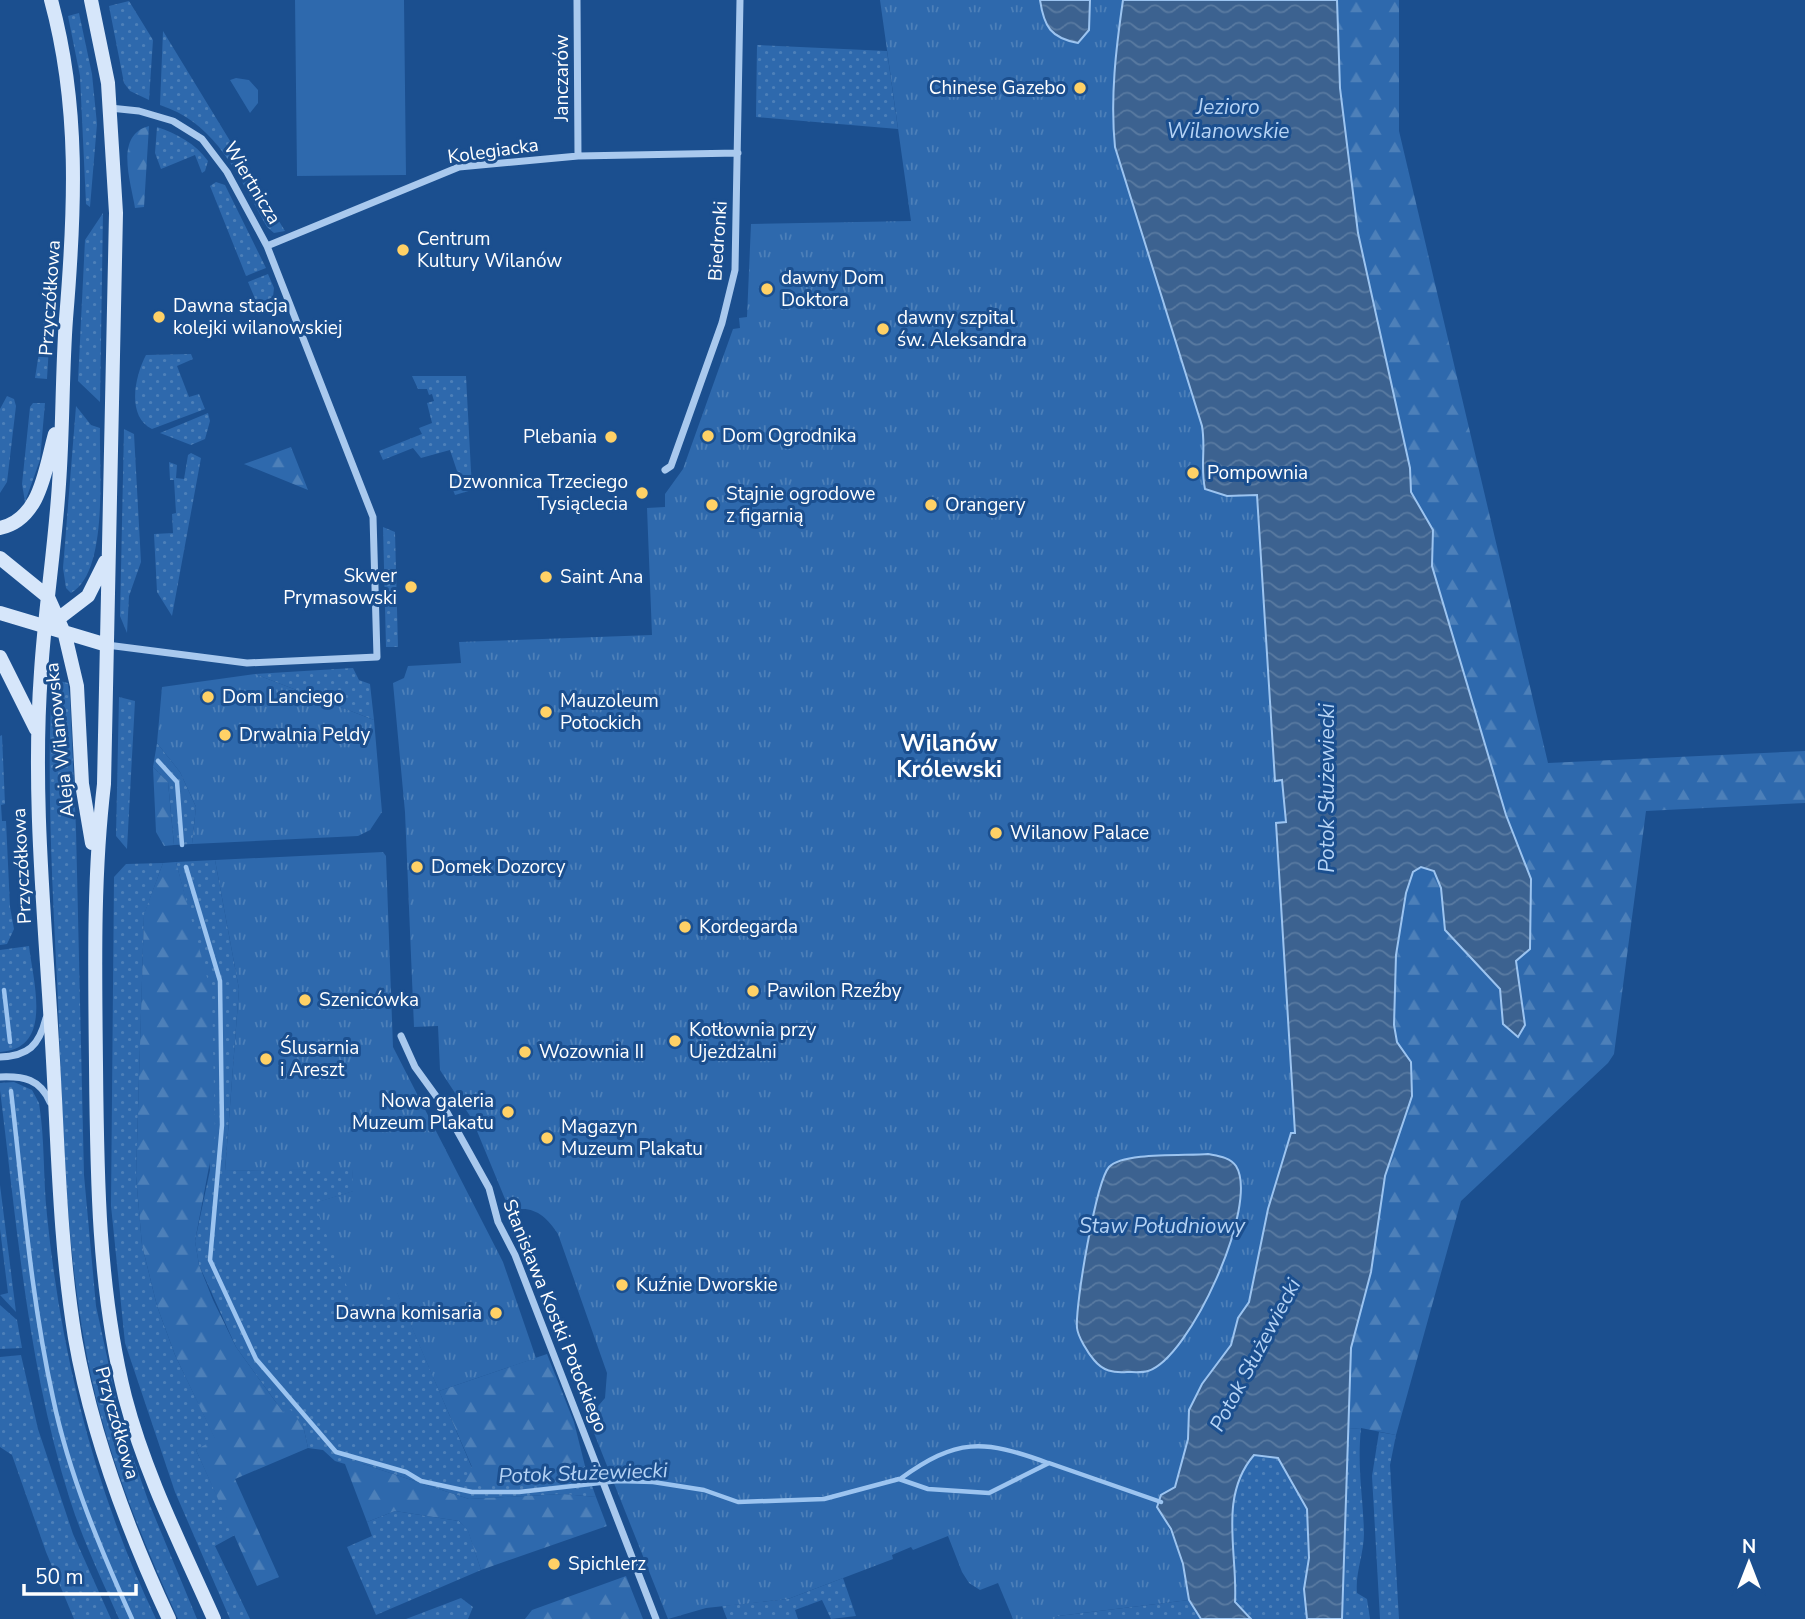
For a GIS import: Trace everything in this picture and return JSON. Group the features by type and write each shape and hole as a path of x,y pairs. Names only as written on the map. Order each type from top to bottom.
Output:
{"main road":[{"name":"Przyczółkowa","path":"51,0 70,96 74,238 61,410 59,482 38,733 42,905 67,1283 85,1386 100,1445 126,1519 169,1619"},
{"path":"91,0 110,108"},
{"name":"Przyczółkowa","path":"110,108 116,213 104,784 95,858 97,1177 108,1311 126,1399 176,1535 214,1619"},
{"path":"0,528 16,523 32,508 61,410"},
{"path":"45,628 88,596 96,586 108,554"},
{"name":"Aleja Wilanowska","path":"0,558 48,597 60,619 77,686 82,784 95,858"},
{"path":"0,613 65,635 107,645"},
{"path":"0,657 38,733"}],"street":[{"name":"Janczarów","path":"577,0 578,156"},
{"name":"Biedronki","path":"665,470 671,466 733,283 740,0"},
{"name":"Wiertnicza","path":"110,108 164,118 202,139 227,172 267,246"},
{"name":"Kolegiacka","path":"267,246 459,167 578,156 737,153"},
{"path":"107,645 247,663 377,657 373,517 267,246"},
{"path":"0,1057 27,1053 35,1046 45,1021 49,997"},
{"name":"Stanisława Kostki Potockiego","path":"401,1036 415,1067 444,1107 489,1188 498,1222 514,1255 656,1619"},
{"path":"0,1077 19,1076 38,1082 55,1115"}],"green space":[{"path":"295,0 404,0 406,175 297,176"},
{"path":"880,0 1123,0 1113,92 1115,147 1163,295 1207,451 1227,496 1257,494 1275,780 1282,780 1286,822 1277,824 1295,1133 1268,1209 1249,1302 1238,1318 1231,1345 1202,1384 1189,1410 1188,1439 1175,1487 1161,1495 1157,1507 1178,1552 1189,1600 1058,1616 1054,1619 1013,1619 998,1583 980,1590 969,1583 948,1536 913,1550 911,1547 892,1555 893,1559 788,1599 706,1608 668,1619 588,1418 605,1398 607,1373 558,1234 549,1222 532,1210 510,1211 472,1119 440,1070 438,1026 414,1027 405,812 393,683 404,678 408,666 461,663 459,642 652,635 647,508 665,507 665,494 683,469 733,329 740,328 739,318 747,317 751,224 911,221"},
{"path":"1337,0 1399,0 1399,131 1548,763 1805,751 1805,803 1646,811 1614,1054 1608,1063 1461,1201 1396,1435 1361,1428 1348,1429 1351,1348 1371,1272 1385,1176 1412,1096 1411,1063 1397,1042 1394,1025 1396,955 1406,893 1413,872 1421,867 1434,871 1441,888 1445,930 1500,989 1503,1024 1518,1037 1525,1025 1516,960 1530,949 1531,879 1506,815 1432,566 1433,530 1411,492 1410,468 1358,233 1340,88"},
{"path":"129,1 153,40 149,100 130,91 124,83 109,6"},
{"path":"79,13 92,74 97,124 90,207 86,204 80,76 68,16"},
{"path":"163,31 285,231 274,233 267,227 236,172 212,139 197,125 160,105"},
{"path":"757,45 887,51 898,129 756,117"},
{"path":"230,80 249,80 258,90 258,103 250,113"},
{"path":"149,126 144,207 135,208 128,173 128,149 131,139 138,131"},
{"path":"157,127 198,149 208,161 205,171 202,173 195,155 161,169 155,153"},
{"path":"216,182 225,185 266,268 246,276 210,186"},
{"path":"103,213 100,402 78,381 85,240"},
{"path":"268,274 274,288 273,297 259,303 248,282"},
{"path":"48,295 51,312 47,379 35,378"},
{"path":"191,354 193,359 177,366 189,397 199,394 205,409 152,429 139,415 135,395 146,355"},
{"path":"412,376 466,376 472,490 455,495 448,477 458,474 450,450 421,458 413,448 383,460 379,451 422,434 419,428 432,423 427,403 434,401 432,394 429,395 427,389 418,389"},
{"path":"7,396 14,399 16,406 7,482 0,493 0,409"},
{"path":"33,403 45,403 40,460 25,502 22,484 30,407"},
{"path":"76,406 91,425 100,428 100,492 97,542 91,564 83,582 71,593 66,588 63,568"},
{"path":"208,413 210,421 205,439 191,445 160,433"},
{"path":"124,429 134,434 141,562 129,596 127,633 120,616"},
{"path":"291,447 308,490 244,464"},
{"path":"191,453 201,458 172,616 157,592 154,534 173,533 172,514 176,513 174,480 170,480 169,462 177,465 176,478 184,479 188,455"},
{"path":"383,527 395,532 398,647 386,647"},
{"path":"353,668 359,680 370,684 374,720 255,674"},
{"path":"255,674 374,720 382,812 370,830 358,836 192,844 196,807 180,772 157,743 162,687"},
{"path":"52,679 68,683 70,699 76,829 84,1175 96,1306 122,1426 149,1503 197,1619 178,1619 140,1532 100,1412 83,1334 71,1240 64,1145 51,840"},
{"path":"119,697 135,701 127,849 116,836"},
{"path":"2,735 5,804 1,805 2,821 6,821 10,907 14,929 7,944 0,945 0,736"},
{"path":"157,743 180,772 196,807 192,844 174,845 168,782 153,767"},
{"path":"153,767 168,782 174,845 164,846 156,832"},
{"path":"383,852 386,856 393,1047 503,1262 536,1358 439,1391 397,1293 355,1307 314,1203 353,1191 352,1169 225,1171 239,989 215,860"},
{"path":"215,860 239,989 225,1171 352,1168 354,1191 315,1203 397,1292 472,1468 560,1475 585,1466 596,1497 563,1494 469,1499 363,1464 335,1461 323,1450 308,1448 303,1425 283,1412 236,1347 199,1265 195,1241 210,1170 187,905 176,862"},
{"path":"176,862 212,996 215,1135 195,1241 199,1265 236,1347 283,1412 290,1409 303,1425 308,1448 235,1479 279,1577 257,1586 196,1450 215,1439 175,1355 157,1306 142,1245 136,1176 144,914 163,863"},
{"path":"163,863 144,915 136,1176 142,1245 157,1306 175,1355 216,1440 196,1450 235,1535 215,1546 250,1619 230,1619 175,1492 125,1343 111,1206 114,877 126,864"},
{"path":"29,946 36,995 34,1027 28,1039 17,1048 0,1052 0,950"},
{"path":"14,1082 32,1090 39,1103 53,1267 61,1319 84,1422 115,1522 156,1619 119,1619 81,1530 56,1450 34,1348 0,1090 0,1083"},
{"path":"0,1185 16,1312 0,1295 8,1293 0,1229"},
{"path":"0,1305 17,1320 22,1348 0,1349"},
{"path":"547,1354 574,1422 585,1466 526,1481 465,1482 472,1467 439,1391"},
{"path":"21,1355 38,1429 73,1534 111,1619 74,1619 46,1552 12,1455 0,1447 0,1357"},
{"path":"1361,1428 1360,1469 1364,1533 1357,1593 1367,1599 1370,1619 1342,1619 1348,1429"},
{"path":"1379,1432 1396,1435 1390,1465 1399,1619 1380,1619 1372,1476"},
{"path":"1254,1455 1278,1458 1307,1509 1309,1559 1304,1589 1307,1619 1251,1619 1235,1602 1233,1507 1243,1471"},
{"path":"345,1464 363,1464 469,1499 563,1494 596,1497 607,1526 481,1570 468,1531 459,1521 395,1511 367,1522"},
{"path":"395,1511 459,1521 468,1530 481,1570 376,1615 347,1547 372,1536 367,1522"},
{"path":"626,1576 643,1619 525,1619 532,1610"},
{"path":"843,1578 856,1616 831,1619 822,1600 795,1610 798,1619 727,1619 722,1606 788,1599"},
{"path":"461,1598 473,1607 468,1619 406,1619"},
{"path":"1189,1600 1201,1619 1054,1619 1058,1616"}],"water":[{"path":"1040,0 1090,0 1089,30 1078,43 1061,38 1050,30"},
{"name":"Jezioro Wilanowskie","path":"1123,0 1337,0 1340,88 1358,233 1410,468 1411,492 1433,530 1432,566 1506,815 1531,879 1530,949 1516,961 1525,1025 1518,1037 1503,1024 1500,989 1445,930 1441,888 1434,871 1421,867 1413,872 1406,893 1396,955 1394,1025 1397,1042 1411,1062 1412,1096 1385,1176 1371,1272 1351,1348 1342,1619 1307,1619 1304,1589 1309,1558 1307,1509 1278,1458 1254,1455 1243,1471 1236,1489 1232,1526 1235,1602 1251,1619 1201,1619 1189,1600 1183,1564 1171,1529 1157,1507 1161,1495 1175,1487 1188,1439 1189,1410 1202,1384 1231,1345 1238,1318 1249,1302 1268,1209 1291,1133 1295,1133 1276,823 1286,822 1282,780 1275,781 1257,495 1227,496 1205,489 1202,426 1115,147 1113,92"},
{"name":"Staw Południowy","path":"1208,1154 1224,1157 1233,1163 1241,1185 1230,1244 1217,1278 1183,1339 1165,1360 1143,1372 1105,1369 1097,1364 1089,1353 1077,1328 1087,1244 1104,1177 1109,1167 1127,1159"}],"waterway":[{"name":"Potok Służewiecki","path":"158,761 177,782 182,845"},
{"name":"Potok Służewiecki","path":"186,867 220,981 222,1125 210,1260 256,1359 336,1452 406,1472 421,1481 472,1492 519,1492 618,1481 653,1482 704,1490 738,1502 824,1499 899,1479 928,1489 989,1493 1049,1463 1161,1502"},
{"path":"4,990 10,1042"},
{"path":"11,1091 33,1284 53,1398 77,1483 132,1619"},
{"path":"900,1479 938,1456 971,1447 1005,1450 1048,1463"}],"place":[{"name":"Chinese Gazebo","path":"1080,88"},
{"name":"Centrum Kultury Wilanów","path":"403,250"},
{"name":"dawny Dom Doktora","path":"767,289"},
{"name":"Dawna stacja kolejki wilanowskiej","path":"159,317"},
{"name":"dawny szpital św. Aleksandra","path":"883,329"},
{"name":"Dom Ogrodnika","path":"708,436"},
{"name":"Plebania","path":"611,437"},
{"name":"Pompownia","path":"1193,473"},
{"name":"Dzwonnica Trzeciego Tysiąclecia","path":"642,493"},
{"name":"Stajnie ogrodowe z figarnią","path":"712,505"},
{"name":"Orangery","path":"931,505"},
{"name":"Saint Ana","path":"546,577"},
{"name":"Skwer Prymasowski","path":"411,587"},
{"name":"Dom Lanciego","path":"208,697"},
{"name":"Mauzoleum Potockich","path":"546,712"},
{"name":"Drwalnia Peldy","path":"225,735"},
{"name":"Wilanow Palace","path":"996,833"},
{"name":"Domek Dozorcy","path":"417,867"},
{"name":"Kordegarda","path":"685,927"},
{"name":"Pawilon Rzeźby","path":"753,991"},
{"name":"Szenicówka","path":"305,1000"},
{"name":"Kotłownia przy Ujeżdżalni","path":"675,1041"},
{"name":"Wozownia II","path":"525,1052"},
{"name":"Ślusarnia i Areszt","path":"266,1059"},
{"name":"Nowa galeria Muzeum Plakatu","path":"508,1112"},
{"name":"Magazyn Muzeum Plakatu","path":"547,1138"},
{"name":"Kuźnie Dworskie","path":"622,1285"},
{"name":"Dawna komisaria","path":"496,1313"},
{"name":"Spichlerz","path":"554,1564"}],"district":[{"name":"Wilanów Królewski","path":"949,756"}]}
